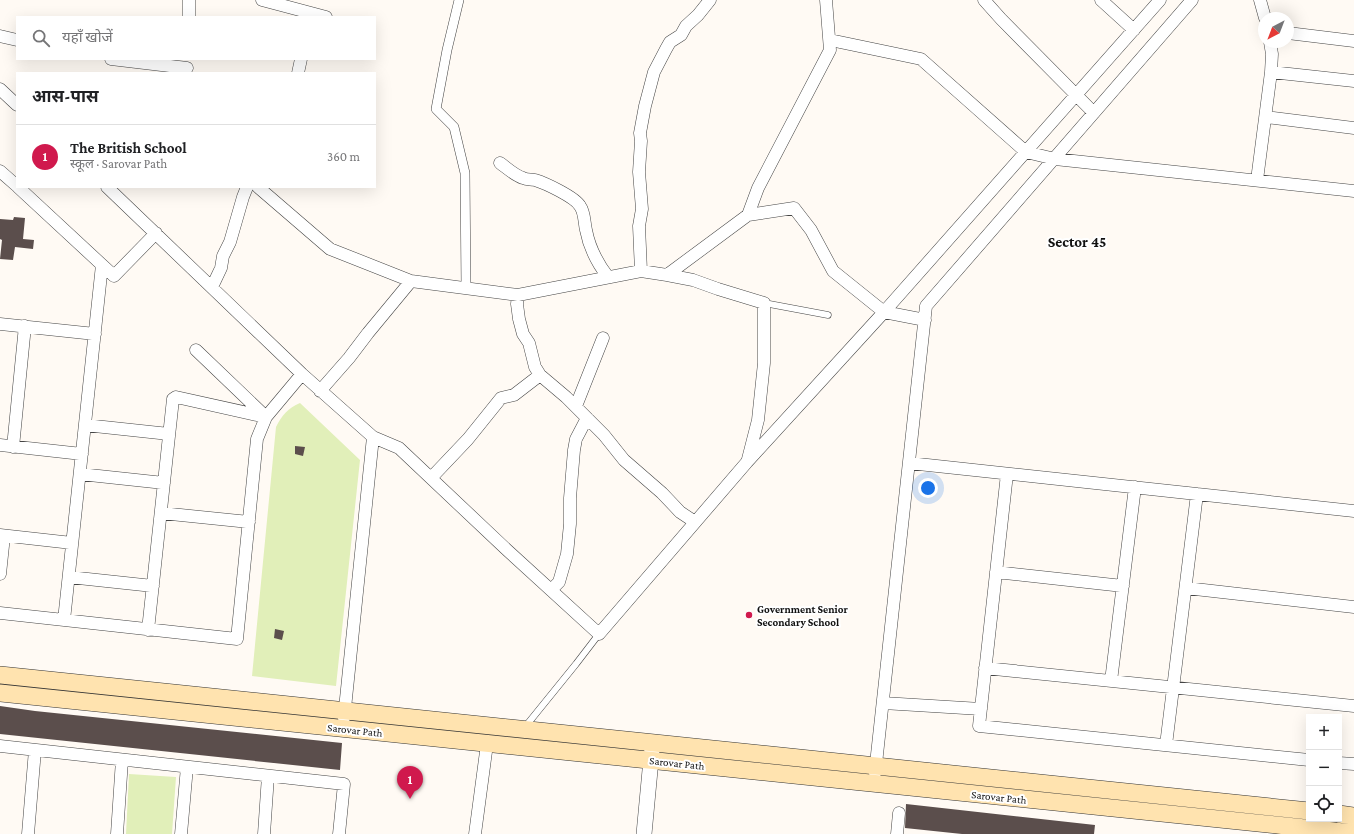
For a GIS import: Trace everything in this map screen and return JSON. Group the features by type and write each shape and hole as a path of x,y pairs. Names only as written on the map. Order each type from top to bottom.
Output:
{"main road":[{"name":"Sarovar Path","path":"0,675 1306,811"},
{"name":"Sarovar Path","path":"0,693 1354,833"},
{"path":"1342,814 1354,816"}],"street":[{"path":"189,0 189,16"},
{"path":"262,0 322,16"},
{"path":"459,0 447,50 436,109 454,127 466,173 466,288"},
{"path":"641,271 639,226 642,209 639,172 641,141 640,133 645,106 654,72 670,42 681,35 686,26 698,15 710,0"},
{"path":"748,215 758,188 830,50 826,0"},
{"path":"984,0 1094,114"},
{"path":"1101,0 1134,30"},
{"path":"113,189 156,233 320,391 373,437 399,448 599,634 747,462 884,312 1160,0"},
{"path":"874,784 926,306 1192,0"},
{"path":"1260,0 1263,12"},
{"path":"1294,34 1354,41"},
{"path":"0,36 16,40"},
{"path":"830,40 921,59 1026,152 1055,159 1354,191"},
{"path":"1257,180 1271,72 1271,48"},
{"path":"120,60 186,67"},
{"path":"298,72 301,60"},
{"path":"1271,72 1354,81"},
{"path":"0,89 16,104"},
{"path":"1266,117 1354,128"},
{"path":"500,163 513,173 552,187 571,197 580,205 583,211 586,230 593,251 608,277"},
{"path":"0,171 16,186"},
{"path":"18,188 114,276 156,233"},
{"path":"212,287 221,268 243,197 248,188"},
{"path":"259,188 330,248 411,281 518,295 641,271 693,280 764,303 764,363 758,420 747,462"},
{"path":"668,275 748,215 794,208 811,230 833,271 884,312 925,320"},
{"path":"64,620 102,265"},
{"path":"320,391 349,358 411,281"},
{"path":"518,295 517,304 519,320 523,334 529,343 535,367 540,375 576,406 604,435 624,460 662,493 680,512 695,522"},
{"path":"0,324 95,334"},
{"path":"13,446 25,326"},
{"path":"576,406 603,338"},
{"path":"196,350 266,417"},
{"path":"0,613 237,639 257,439 266,417 302,374"},
{"path":"431,478 468,439 501,398 514,395 540,375"},
{"path":"148,630 173,399 176,397 266,417"},
{"path":"551,590 559,582 567,554 574,450 576,439 587,418"},
{"path":"85,425 169,434"},
{"path":"343,729 373,437"},
{"path":"0,445 82,454"},
{"path":"909,463 1354,511"},
{"path":"80,474 164,483"},
{"path":"1007,474 979,726 1306,760"},
{"path":"1111,681 1135,487"},
{"path":"1166,745 1197,494"},
{"path":"161,513 248,522"},
{"path":"0,574 2,535 72,543"},
{"path":"996,572 1123,586"},
{"path":"69,577 153,586"},
{"path":"1186,588 1354,607"},
{"path":"985,668 1354,706"},
{"path":"883,703 981,709"},
{"path":"644,834 653,743"},
{"path":"474,834 487,744"},
{"path":"0,746 344,784 339,834"},
{"path":"28,834 35,750"},
{"path":"117,834 122,760"},
{"path":"1342,763 1354,764 1354,760"},
{"path":"181,834 187,767"},
{"path":"264,834 268,776"},
{"path":"896,834 899,813"}],"lane":[{"path":"764,303 828,315"},
{"path":"522,729 599,634"}],"green space":[{"path":"300,403 360,460 336,686 252,676 276,427 286,412"},
{"path":"129,774 176,777 172,834 126,834"}],"building":[{"path":"14,217 25,218 23,239 34,240 33,249 15,247 13,260 0,259 2,240 0,239 0,219 13,220"},
{"path":"295,446 305,447 303,456 295,454"},
{"path":"275,629 284,631 282,640 274,638"},
{"path":"0,706 35,711 342,743 340,770 0,734"},
{"path":"906,804 1095,825 1094,834 962,834 905,828"}],"place":[{"name":"Government Senior Secondary School","path":"749,615"},
{"name":"The British School","path":"410,799"}],"district":[{"name":"Sector 45","path":"1077,242"}]}
